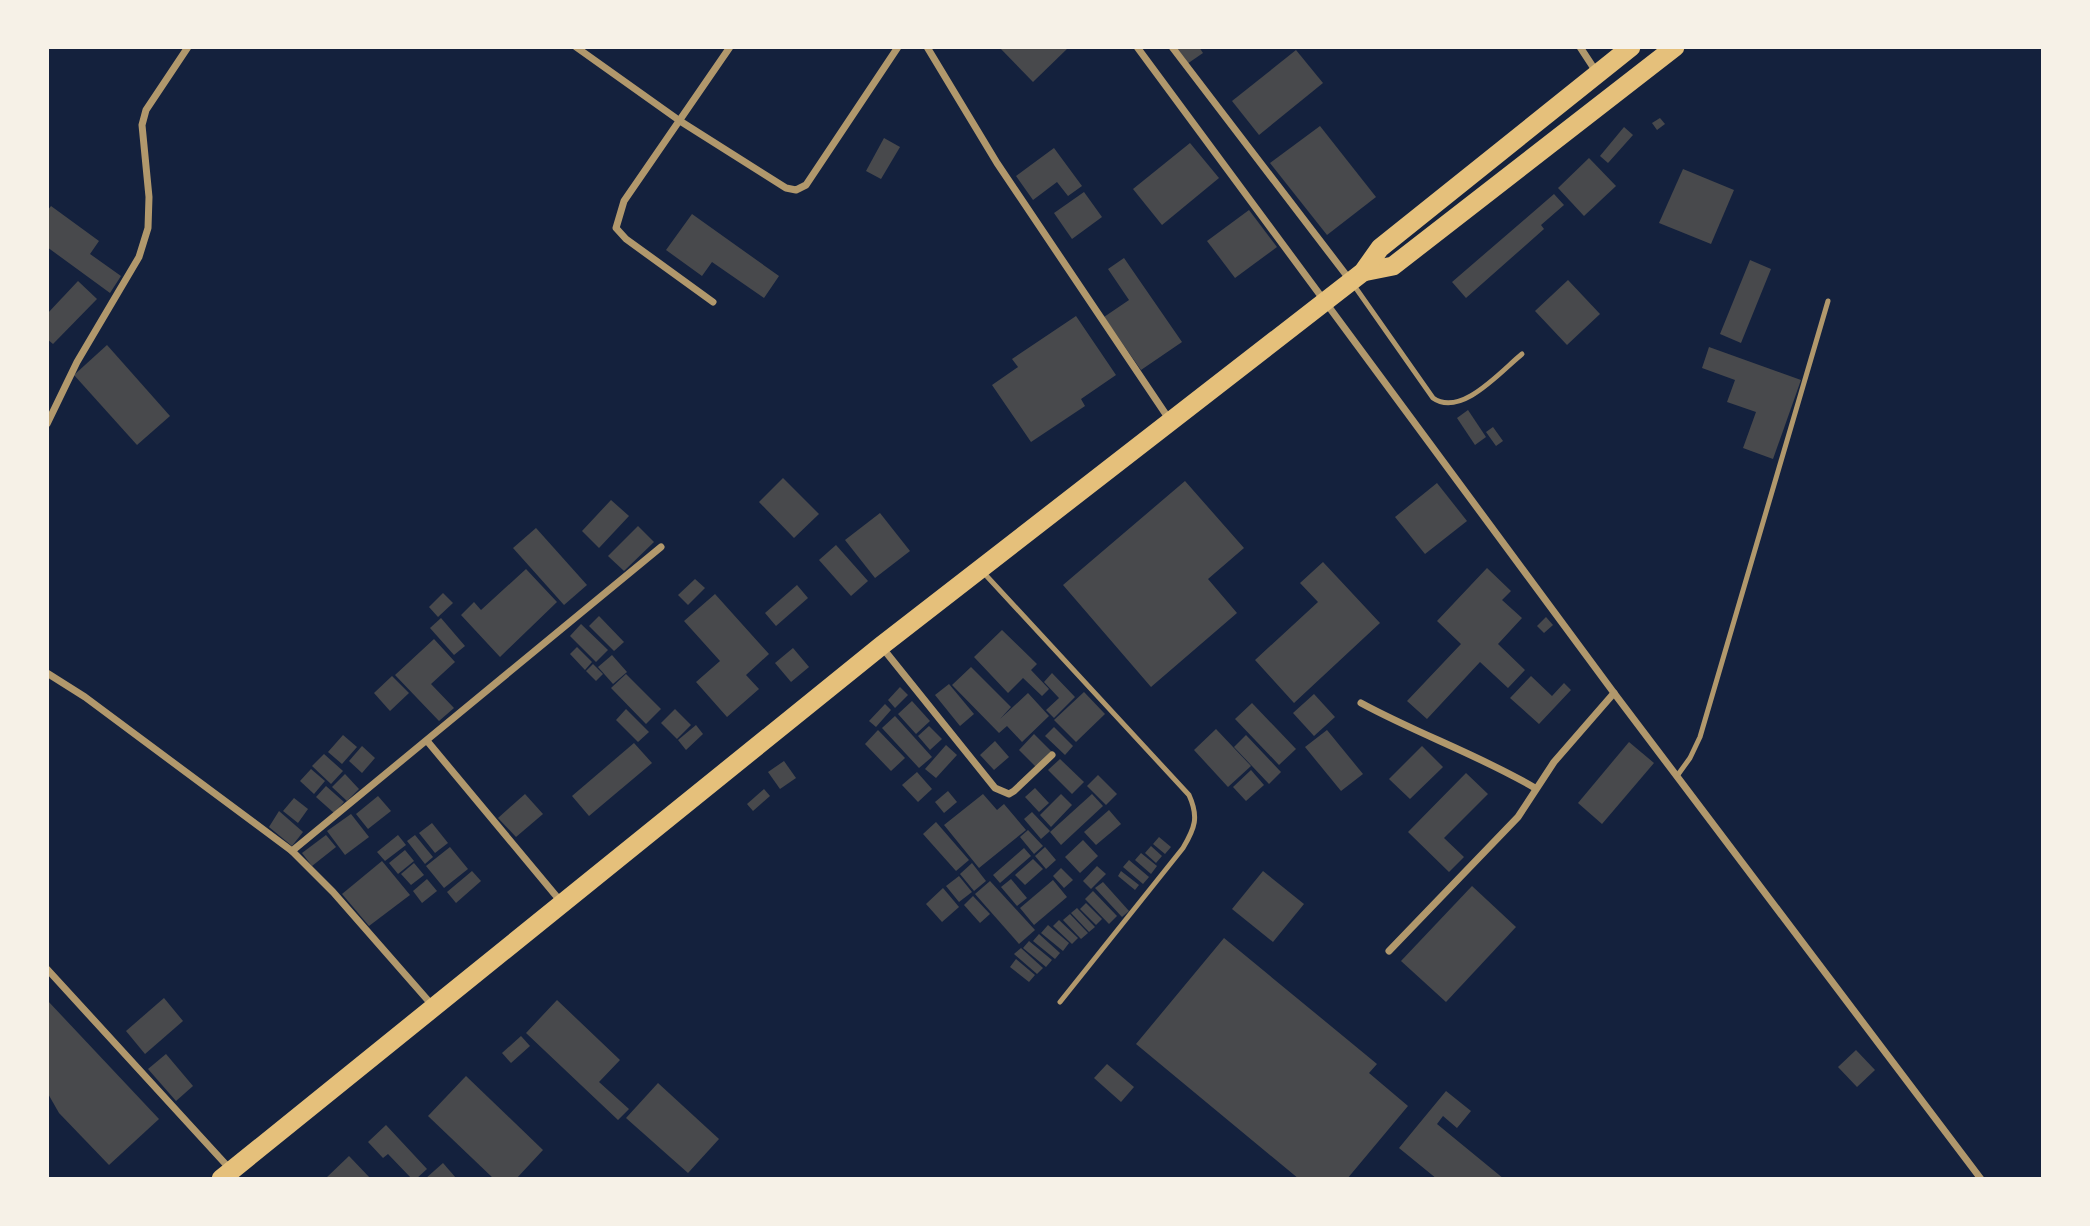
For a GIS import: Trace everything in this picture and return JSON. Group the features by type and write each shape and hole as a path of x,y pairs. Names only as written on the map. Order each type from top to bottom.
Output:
{"highway":[{"path":"226,1175 881,646 1357,277 1380,248 1630,47"},
{"path":"1357,277 1393,266 1675,47"}],"street":[{"path":"47,424 76,362 139,257 148,228 149,208 142,125 146,110 188,47"},
{"path":"576,47 680,121 786,188 796,190 806,185 898,47"},
{"path":"713,302 626,239 616,228 624,201 730,47"},
{"path":"927,47 997,163 1171,423"},
{"path":"1137,47 1614,692 1981,1179"},
{"path":"1172,47 1357,277"},
{"path":"1580,47 1598,73"},
{"path":"292,851 661,547"},
{"path":"881,646 995,788 1009,794 1052,755"},
{"path":"47,673 85,697 292,851 333,891 435,1008"},
{"path":"1389,951 1518,817 1554,762 1614,692"},
{"path":"1361,703 1407,728 1504,770 1535,789"},
{"path":"428,741 562,904"},
{"path":"47,968 226,1175"}],"lane":[{"path":"1357,277 1433,398 1441,404 1453,404 1468,397 1522,354"},
{"path":"1677,776 1700,737 1829,301"},
{"path":"979,569 1189,795 1197,811 1195,829 1183,848 1060,1002"}],"building":[{"path":"999,47 1069,47 1033,82"},
{"path":"1175,47 1199,47 1203,53 1187,64"},
{"path":"1296,50 1323,83 1259,135 1232,101"},
{"path":"1660,118 1665,124 1657,130 1652,123"},
{"path":"1320,126 1376,197 1327,235 1270,163"},
{"path":"1624,127 1633,135 1608,163 1600,156"},
{"path":"884,138 900,147 881,179 866,171"},
{"path":"1190,143 1219,178 1162,225 1133,189"},
{"path":"1054,148 1082,186 1068,196 1057,182 1033,200 1016,176"},
{"path":"1589,158 1616,186 1584,216 1558,188"},
{"path":"1683,169 1734,190 1711,244 1659,223"},
{"path":"1084,192 1102,217 1072,239 1054,213"},
{"path":"1554,194 1564,205 1541,225 1544,229 1466,298 1452,282"},
{"path":"51,206 99,241 90,254 121,276 110,293 47,247 47,211"},
{"path":"1249,210 1277,247 1235,278 1207,241"},
{"path":"692,214 779,276 764,298 712,262 702,276 666,250"},
{"path":"1124,258 1182,342 1141,370 1104,317 1129,300 1108,269"},
{"path":"1750,260 1771,269 1741,343 1720,334"},
{"path":"1568,280 1600,314 1567,345 1535,311"},
{"path":"78,281 97,299 53,344 47,339 47,314"},
{"path":"1076,316 1116,375 1081,399 1085,406 1031,442 992,385 1018,367 1012,359"},
{"path":"107,345 170,416 137,445 74,375"},
{"path":"1709,347 1801,380 1773,459 1743,448 1756,412 1727,402 1735,380 1702,368"},
{"path":"1468,410 1486,437 1475,445 1457,418"},
{"path":"1493,427 1503,441 1496,446 1486,432"},
{"path":"783,478 819,514 794,538 759,502"},
{"path":"1185,481 1244,548 1208,579 1237,613 1151,687 1063,585"},
{"path":"1437,483 1467,521 1425,554 1395,517"},
{"path":"611,500 629,516 599,548 582,531"},
{"path":"880,513 910,551 875,578 845,540"},
{"path":"638,526 654,542 624,571 608,556"},
{"path":"536,528 587,585 564,605 513,548"},
{"path":"836,545 868,581 851,596 819,560"},
{"path":"1323,562 1380,623 1294,703 1255,660 1318,602 1300,583"},
{"path":"1487,568 1511,591 1502,600 1522,618 1498,644 1525,670 1508,688 1480,662 1427,719 1407,701 1461,644 1437,621"},
{"path":"526,569 557,602 500,657 461,615 474,602 481,610"},
{"path":"695,579 705,588 688,605 678,595"},
{"path":"797,585 808,598 776,626 765,613"},
{"path":"443,593 453,603 438,617 429,607"},
{"path":"715,594 769,654 746,675 759,689 727,717 696,682 720,661 684,621"},
{"path":"599,616 624,642 614,651 589,626"},
{"path":"1546,617 1553,625 1544,633 1537,626"},
{"path":"441,618 465,646 454,655 430,628"},
{"path":"581,624 608,650 596,662 570,636"},
{"path":"1002,630 1037,664 1031,670 1049,689 1042,696 1023,678 1008,693 974,657"},
{"path":"434,639 455,662 431,684 454,708 439,721 395,675"},
{"path":"577,647 592,662 585,670 570,654"},
{"path":"793,648 809,667 791,682 775,663"},
{"path":"612,655 627,672 613,684 598,667"},
{"path":"593,664 603,674 596,681 586,671"},
{"path":"971,667 1011,707 1000,719 1028,693 1049,716 1022,742 1007,726 999,733 952,685"},
{"path":"1052,673 1075,697 1054,718 1046,710 1059,698 1044,682"},
{"path":"626,674 661,709 646,724 611,688"},
{"path":"392,676 409,693 390,711 374,693"},
{"path":"1531,676 1552,696 1564,683 1571,690 1539,724 1510,698"},
{"path":"949,684 974,714 960,726 935,695"},
{"path":"900,687 908,695 895,708 888,700"},
{"path":"1084,692 1105,714 1076,742 1054,720"},
{"path":"1314,694 1335,717 1314,736 1293,713"},
{"path":"912,701 930,721 916,734 898,714"},
{"path":"1252,703 1296,749 1279,765 1235,719"},
{"path":"885,704 891,710 876,727 869,721"},
{"path":"626,709 649,732 638,742 616,720"},
{"path":"675,709 691,725 677,739 661,723"},
{"path":"895,716 932,757 919,768 882,728"},
{"path":"696,725 703,734 686,750 678,740"},
{"path":"929,726 942,739 930,750 918,736"},
{"path":"1054,727 1073,746 1065,755 1045,736"},
{"path":"1216,729 1251,766 1228,787 1194,750"},
{"path":"878,730 905,758 891,771 865,744"},
{"path":"1327,730 1363,774 1341,791 1305,747"},
{"path":"1034,734 1052,752 1037,768 1019,750"},
{"path":"343,735 357,747 342,764 328,752"},
{"path":"1246,735 1281,772 1269,784 1234,747"},
{"path":"995,741 1009,757 994,770 980,755"},
{"path":"1629,742 1654,763 1602,824 1578,803"},
{"path":"634,743 652,763 589,816 572,796"},
{"path":"946,745 957,755 936,778 925,769"},
{"path":"362,746 375,758 362,773 349,761"},
{"path":"1422,746 1443,767 1410,799 1389,779"},
{"path":"324,754 343,771 331,784 312,766"},
{"path":"1060,759 1084,782 1072,794 1048,770"},
{"path":"784,761 796,778 780,789 768,772"},
{"path":"311,769 325,781 314,794 300,781"},
{"path":"1251,770 1264,785 1246,801 1233,787"},
{"path":"917,772 932,789 918,802 902,785"},
{"path":"1466,773 1488,794 1444,838 1464,857 1449,872 1408,832"},
{"path":"345,774 359,789 347,801 332,787"},
{"path":"1098,775 1117,794 1106,805 1087,786"},
{"path":"326,786 344,802 334,813 316,797"},
{"path":"1035,788 1049,803 1039,812 1025,797"},
{"path":"764,789 770,796 753,811 747,804"},
{"path":"948,791 957,802 944,813 935,802"},
{"path":"525,794 543,814 516,837 498,818"},
{"path":"983,794 997,810 1004,804 1026,830 979,868 944,825"},
{"path":"1061,794 1072,805 1051,827 1040,815"},
{"path":"1092,794 1103,806 1061,845 1050,832"},
{"path":"378,796 391,811 368,829 356,814"},
{"path":"294,798 308,809 298,823 283,811"},
{"path":"1109,810 1121,824 1096,845 1084,832"},
{"path":"279,811 303,832 292,846 269,827"},
{"path":"1032,812 1050,831 1041,839 1024,819"},
{"path":"351,814 369,837 345,855 327,831"},
{"path":"936,822 969,860 956,871 923,834"},
{"path":"432,823 448,843 435,853 419,833"},
{"path":"1028,830 1043,846 1034,854 1020,837"},
{"path":"326,835 336,847 312,866 302,853"},
{"path":"398,835 406,845 385,861 377,852"},
{"path":"415,835 433,857 425,864 407,841"},
{"path":"1159,837 1171,847 1165,854 1153,844"},
{"path":"1083,840 1098,856 1080,873 1065,857"},
{"path":"1151,846 1162,856 1156,863 1145,853"},
{"path":"450,847 468,869 444,888 426,866"},
{"path":"1045,847 1056,860 1046,869 1035,856"},
{"path":"1024,848 1031,856 1000,883 993,875"},
{"path":"405,850 414,861 398,874 389,863"},
{"path":"1141,853 1157,866 1151,874 1135,860"},
{"path":"1033,859 1043,869 1025,885 1015,875"},
{"path":"1129,860 1149,877 1143,884 1123,867"},
{"path":"382,861 410,895 369,926 342,894"},
{"path":"414,863 424,875 411,885 401,874"},
{"path":"972,863 986,881 974,891 960,874"},
{"path":"1097,866 1106,874 1091,889 1083,881"},
{"path":"1061,868 1073,880 1064,888 1053,876"},
{"path":"472,871 481,881 456,903 447,892"},
{"path":"1121,871 1139,885 1135,890 1118,876"},
{"path":"1263,871 1304,904 1273,942 1232,909"},
{"path":"959,876 972,892 959,902 946,886"},
{"path":"427,879 437,891 422,903 413,891"},
{"path":"1011,879 1027,898 1017,906 1001,887"},
{"path":"1053,880 1067,897 1034,925 1020,908"},
{"path":"990,881 1035,930 1019,944 975,894"},
{"path":"1103,882 1129,911 1122,917 1095,888"},
{"path":"1472,886 1516,927 1446,1002 1401,961"},
{"path":"943,888 959,907 942,922 926,904"},
{"path":"1093,891 1117,916 1109,924 1085,899"},
{"path":"973,896 990,914 980,923 964,905"},
{"path":"1086,903 1102,919 1096,925 1080,909"},
{"path":"1077,908 1095,927 1089,932 1071,913"},
{"path":"1070,914 1088,933 1081,939 1063,920"},
{"path":"1059,920 1078,938 1072,944 1053,926"},
{"path":"1048,925 1069,943 1063,951 1041,933"},
{"path":"1039,934 1060,953 1055,959 1033,941"},
{"path":"1224,938 1377,1064 1369,1073 1408,1106 1347,1179 1299,1179 1136,1044"},
{"path":"1029,941 1052,960 1046,967 1023,948"},
{"path":"1021,948 1043,968 1037,974 1014,954"},
{"path":"1016,959 1035,975 1029,982 1010,967"},
{"path":"164,998 183,1021 145,1054 126,1031"},
{"path":"47,1000 159,1119 109,1165 59,1113 47,1092"},
{"path":"557,1000 620,1060 599,1082 629,1109 618,1120 526,1033"},
{"path":"521,1036 530,1046 511,1063 502,1053"},
{"path":"1856,1050 1875,1070 1857,1087 1838,1067"},
{"path":"166,1054 193,1086 176,1101 148,1069"},
{"path":"1107,1064 1134,1087 1121,1102 1094,1078"},
{"path":"466,1076 543,1150 516,1179 494,1179 428,1116"},
{"path":"658,1083 719,1139 688,1173 626,1118"},
{"path":"1446,1091 1471,1111 1457,1128 1443,1116 1437,1124 1504,1179 1437,1179 1399,1148"},
{"path":"386,1125 427,1169 416,1179 412,1179 388,1154 383,1158 368,1142"},
{"path":"349,1156 371,1179 325,1179"},
{"path":"443,1163 456,1178 425,1179"}]}
